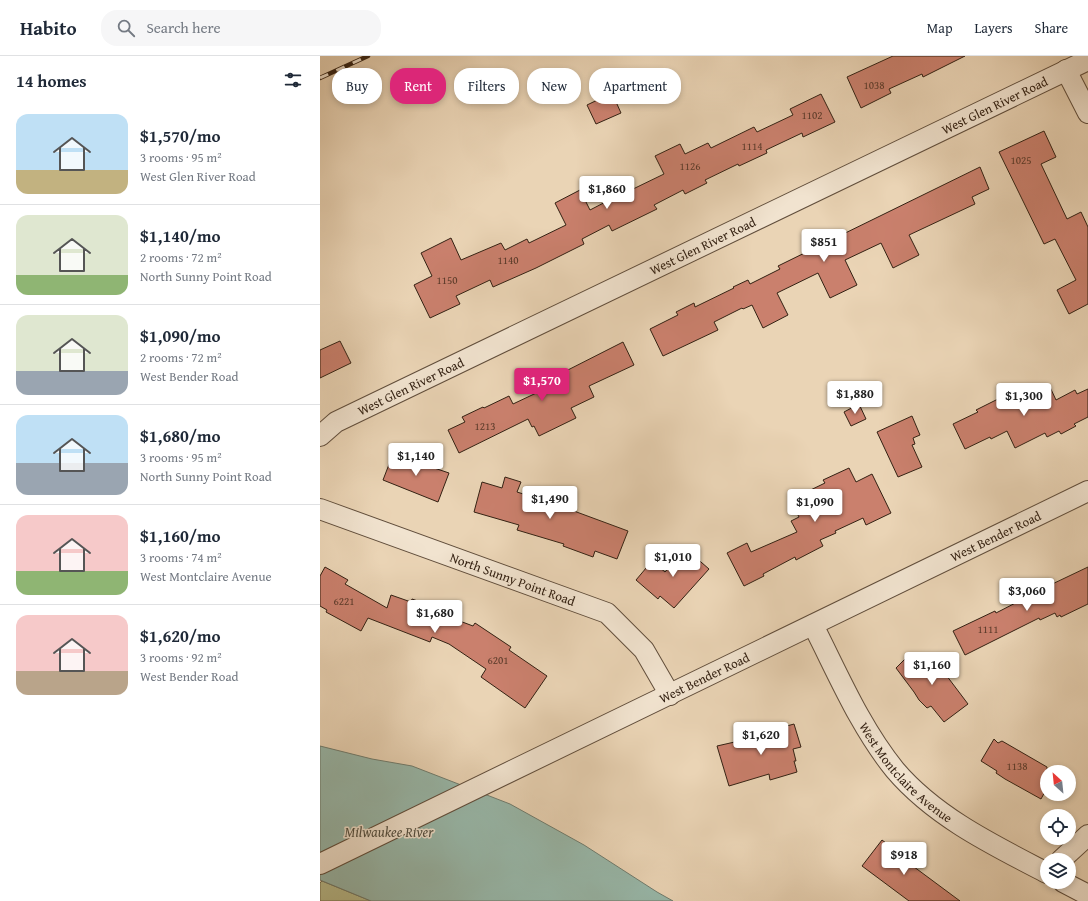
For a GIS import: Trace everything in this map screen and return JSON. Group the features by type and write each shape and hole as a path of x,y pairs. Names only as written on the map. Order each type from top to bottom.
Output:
{"street":[{"name":"West Glen River Road","path":"320,436 336,422 1088,60"},
{"path":"1066,70 1088,113"},
{"name":"West Bender Road","path":"320,864 1088,491"},
{"name":"North Sunny Point Road","path":"320,509 607,613 644,650 670,695"},
{"name":"West Montclaire Avenue","path":"813,625 858,714 879,748 896,770 922,796 949,817 1002,850 1040,869"},
{"path":"1069,853 1088,835"},
{"path":"1076,889 1088,895"}],"green space":[{"path":"322,881 371,901 320,901 320,883"}],"water":[{"name":"Milwaukee River","path":"320,746 372,759 412,766 510,804 584,845 673,901 371,901 320,880"}],"building":[{"path":"893,56 965,56 923,77 922,74 889,89 891,93 861,108 847,77"},
{"path":"821,94 835,122 803,137 802,133 766,150 767,153 739,166 738,164 705,180 707,183 685,194 683,190 654,205 657,209 612,231 609,225 582,239 584,244 536,268 493,287 490,280 456,296 460,304 430,318 414,285 432,276 421,253 451,238 461,260 501,243 505,250 527,239 529,243 566,225 555,203 580,190 590,210 617,196 613,188 627,181 631,190 664,174 655,156 680,144 685,154 708,143 711,148 754,127 757,132 793,115 790,109"},
{"path":"617,104 621,113 596,124 587,105"},
{"path":"1044,131 1056,157 1041,164 1067,219 1081,212 1088,227 1088,304 1069,314 1057,290 1076,280 1055,239 1044,244 999,152"},
{"path":"980,167 989,189 972,197 975,204 909,235 919,255 893,268 881,243 845,260 857,285 830,298 818,273 777,293 788,315 763,328 752,305 743,309 742,308 714,322 718,330 663,356 650,329 678,315 676,312 694,303 695,307 748,280 750,284 780,269 778,266"},
{"path":"340,341 351,363 320,378 320,350"},
{"path":"623,342 634,365 589,386 594,397 571,408 576,418 539,436 534,426 532,427 528,419 459,453 448,430 465,422 462,417 509,396 513,404 549,387 547,384 559,378 558,375"},
{"path":"1049,385 1056,400 1075,390 1077,394 1088,389 1088,417 1074,424 1076,426 1061,434 1059,431 1047,437 1045,433 1015,448 1007,431 965,449 953,424 978,412 976,410 1008,394 1012,403"},
{"path":"859,404 866,419 851,426 844,412"},
{"path":"912,416 920,435 913,438 915,444 912,445 922,467 898,477 877,432"},
{"path":"393,454 449,473 438,502 383,480"},
{"path":"849,468 856,482 872,474 891,513 866,525 863,518 835,531 836,533 820,540 823,546 796,560 795,557 744,586 727,553 747,543 751,552 797,532 791,521 799,517 790,500 825,483 823,480"},
{"path":"505,477 521,482 517,492 555,504 628,531 617,559 595,551 593,557 563,546 564,544 517,530 519,525 474,512 482,482 502,488"},
{"path":"686,549 709,569 674,608 660,596 658,599 636,580 652,561 665,572"},
{"path":"325,567 348,580 345,584 387,608 391,595 411,602 412,599 443,610 441,614 473,626 475,623 511,647 509,650 547,676 525,708 481,677 486,669 449,644 432,637 430,642 368,618 361,631 326,612 327,610 320,606 320,576"},
{"path":"1088,567 1088,604 1061,617 1060,615 1057,617 1055,613 1040,620 1039,618 965,655 953,631 995,611 996,613 1029,596 1028,594"},
{"path":"916,653 923,662 931,655 968,704 944,722 931,706 927,708 919,700 896,668 905,659"},
{"path":"794,724 801,747 793,749 797,772 770,780 769,774 729,786 717,746 739,741"},
{"path":"994,739 998,743 1002,741 1044,765 1040,765 1040,798 1005,779 996,773 997,771 981,761"},
{"path":"882,840 899,853 898,855 960,901 909,901 862,866"}],"railway":[{"path":"320,78 368,56"}]}
